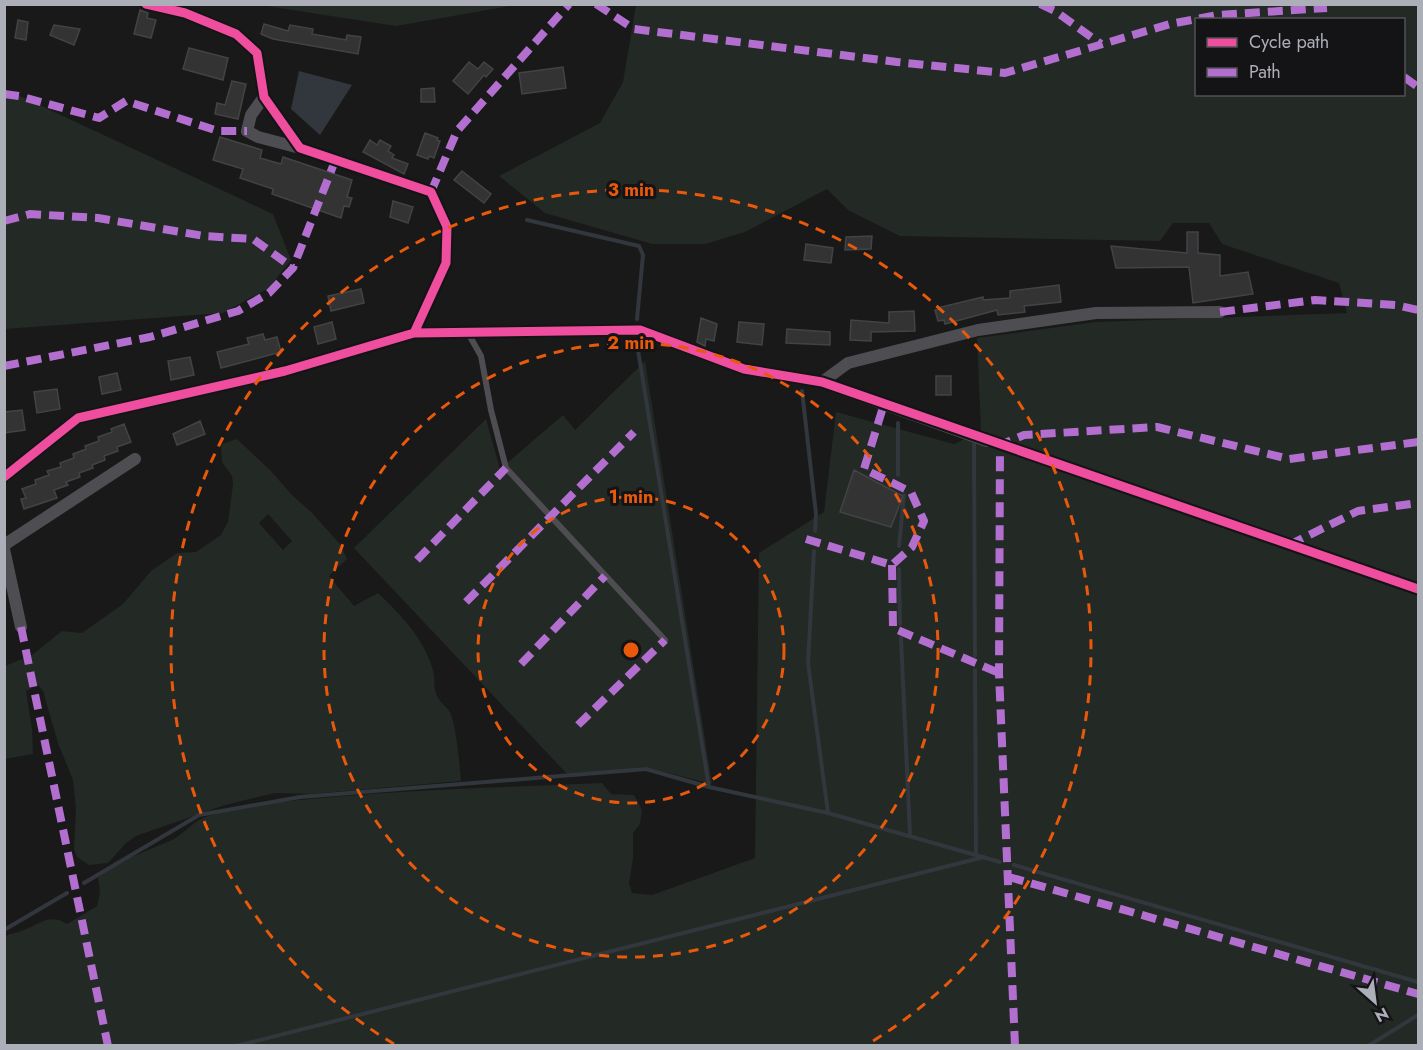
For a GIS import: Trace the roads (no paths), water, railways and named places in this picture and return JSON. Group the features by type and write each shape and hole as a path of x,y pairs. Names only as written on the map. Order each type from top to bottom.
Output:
{"street":[{"path":"146,4 185,13 236,34 257,53 264,98 300,148"},
{"path":"264,98 251,115 247,131 258,137 300,148 431,192 447,227 446,263 414,333"},
{"path":"822,382 848,363 978,330 1096,313 1220,312"},
{"path":"4,477 78,417 285,371 414,333 640,330 744,369 822,382 987,441"},
{"path":"21,627 4,547 135,459"}],"lane":[{"path":"468,332 481,356 491,410 506,468 665,640"}],"waterway":[{"path":"527,220 639,246 643,255 637,319"},
{"path":"637,344 709,787 828,813 1000,862"},
{"path":"802,391 816,514 815,531"},
{"path":"898,423 898,475"},
{"path":"974,444 975,656"},
{"path":"899,546 904,495"},
{"path":"814,551 808,663 828,813"},
{"path":"899,569 900,624"},
{"path":"901,638 910,835"},
{"path":"975,670 976,855"},
{"path":"84,883 199,815 300,797 646,769 709,787"},
{"path":"236,1046 984,857"},
{"path":"1014,865 1418,982"},
{"path":"4,930 67,893"},
{"path":"1368,1046 1418,1015"}]}
